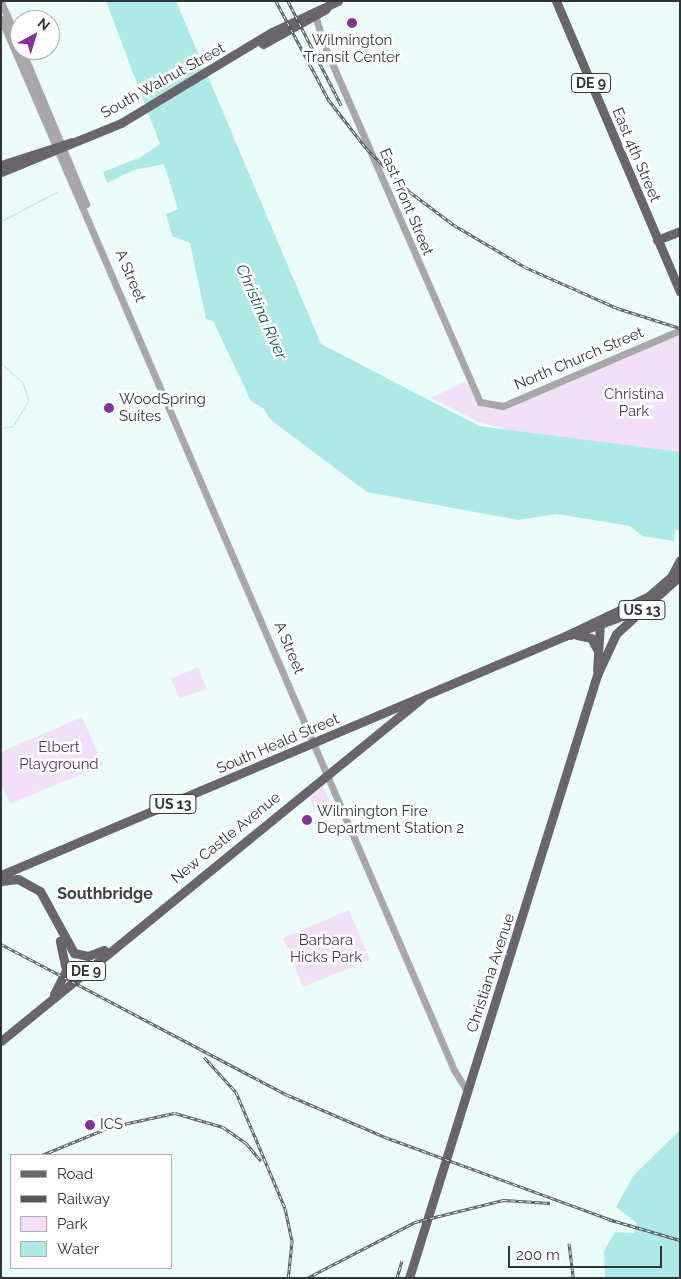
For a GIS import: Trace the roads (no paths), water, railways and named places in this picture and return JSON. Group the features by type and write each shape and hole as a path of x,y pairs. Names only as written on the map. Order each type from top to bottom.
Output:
{"main road":[{"name":"East 4th Street","path":"556,1 680,292"},
{"name":"South Walnut Street","path":"1,165 60,147 107,129 238,56 313,10 338,2"},
{"name":"South Walnut Street","path":"1,172 60,147"},
{"path":"657,240 680,231"},
{"name":"South Heald Street","path":"1,875 565,636 644,608 676,578 680,560"},
{"name":"South Heald Street","path":"602,623 676,578"},
{"path":"604,664 621,628 644,608"},
{"name":"Christiana Avenue","path":"598,675 602,623"},
{"name":"Christiana Avenue","path":"409,1278 598,675 604,664 602,623"},
{"path":"565,636 588,636 599,654"},
{"name":"New Castle Avenue","path":"1,1041 119,941 424,697"},
{"path":"362,722 370,721 376,728 366,743"},
{"name":"US 13","path":"1,881 25,881 48,901 54,921 66,945 78,955 93,956 119,941"},
{"path":"51,998 64,977 67,962 54,921"}],"street":[{"path":"1,2 10,22"},
{"name":"East Front Street","path":"313,10 474,395 488,406"},
{"name":"A Street","path":"1,19 60,147"},
{"name":"A Street","path":"26,60 60,147 454,1070 468,1092"},
{"name":"North Church Street","path":"488,406 503,406 680,330"}],"water":[{"name":"Christina River","path":"106,1 176,1 321,344 479,426 680,452 680,530 675,530 674,541 642,536 630,526 557,514 518,520 367,492 271,420 263,408 251,401 213,321 206,319 190,243 172,236 166,214 178,209 164,164 134,170 107,183 103,172 141,157 160,144"},
{"path":"680,1130 680,1278 605,1278 604,1251 615,1232 634,1233 637,1223 616,1207 633,1176"}],"waterway":[{"path":"1,221 57,192"},
{"path":"1,363 23,383 28,401 13,426 1,428"}],"railway":[{"path":"276,1 328,99 366,148 410,192 454,225 525,267 617,308 680,328"},
{"path":"288,1 341,105"},
{"path":"1,944 288,1095 385,1137 614,1221"},
{"path":"204,1057 236,1092 285,1208 292,1242 288,1278"},
{"path":"44,1154 110,1127 175,1113 223,1127 246,1143 261,1161"},
{"path":"307,1278 415,1222 503,1200 550,1203"},
{"path":"608,1219 680,1240"},
{"path":"569,1243 573,1278"},
{"path":"397,1278 402,1261"}],"place":[{"name":"Wilmington Transit Center","path":"352,23"},
{"name":"WoodSpring Suites","path":"109,408"},
{"name":"Wilmington Fire Department Station 2","path":"307,820"},
{"name":"ICS","path":"90,1125"}],"district":[{"name":"Southbridge","path":"105,894"}],"park label":[{"name":"Christina Park","path":"634,402"},
{"name":"Elbert Playground","path":"59,756"},
{"name":"Barbara Hicks Park","path":"326,948"}]}
